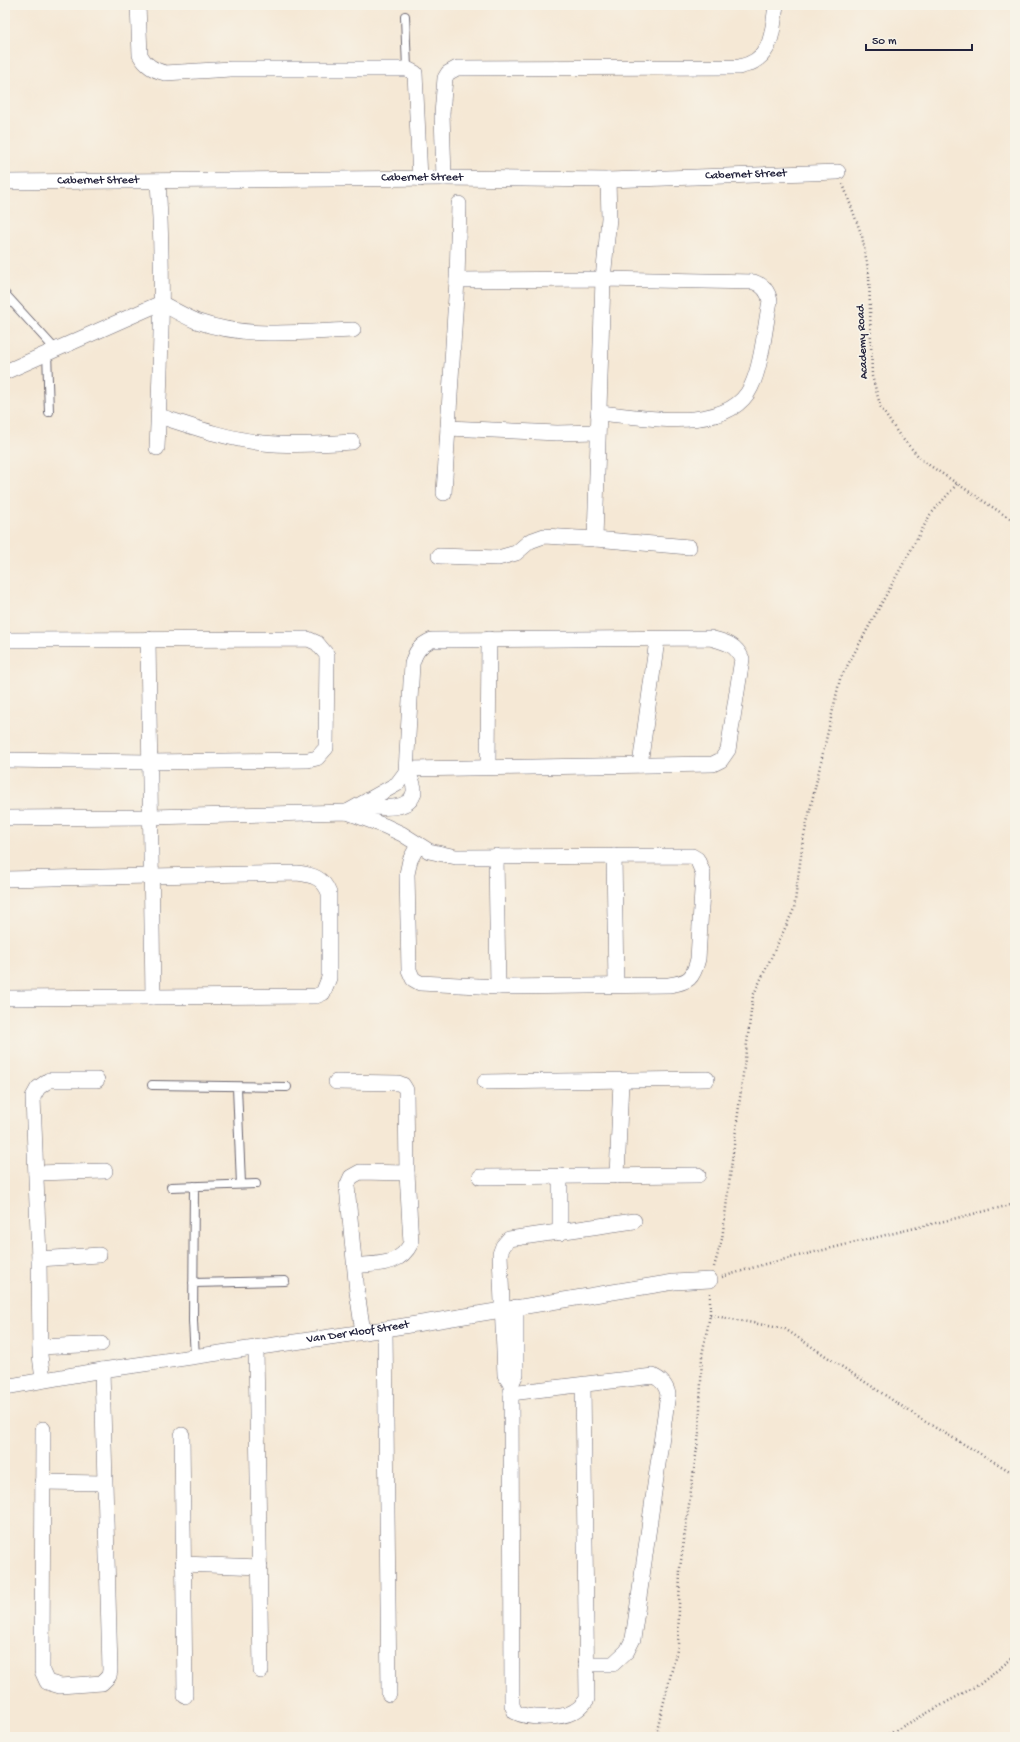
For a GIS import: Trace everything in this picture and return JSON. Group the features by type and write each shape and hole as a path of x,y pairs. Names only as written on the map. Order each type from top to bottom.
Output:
{"street":[{"path":"138,5 140,55 143,62 157,71 165,72 232,69 407,69 415,73 420,179"},
{"path":"444,178 443,107 445,78 452,70 464,68 749,65 760,58 769,46 776,5"},
{"name":"Cabernet Street","path":"5,182 158,182 444,178 608,180 838,172"},
{"path":"595,540 597,432 603,279 609,218 608,180"},
{"path":"157,448 159,416 160,303 160,222 158,182"},
{"path":"444,493 457,280 458,204"},
{"path":"457,280 603,279 754,282 764,287 770,301 755,378 745,398 735,405 709,417 696,420 678,421 598,413"},
{"path":"5,372 160,303 196,320 229,329 273,333 353,330"},
{"path":"159,416 212,434 263,443 319,444 352,442"},
{"path":"448,428 556,433 597,432"},
{"path":"439,556 498,558 516,553 530,541 544,536 689,547"},
{"path":"5,818 151,817 352,809 408,804 412,799 414,789 413,781 407,770 412,664 415,654 423,644 432,640 595,638 656,640 710,638 729,643 738,650 742,659 728,750 721,760 713,764 488,766 407,770"},
{"path":"148,639 154,998"},
{"path":"5,640 308,639 318,643 327,655 326,748 317,758 308,760 150,762 5,760"},
{"path":"488,766 489,639"},
{"path":"640,765 656,640"},
{"path":"352,809 397,784 407,770"},
{"path":"352,809 402,834 418,845 439,855 456,857 692,856 697,859 703,873 698,959 691,978 684,983 669,985 616,984 498,987 420,983 413,979 409,970 407,874 410,860 418,845"},
{"path":"496,856 498,987"},
{"path":"614,856 616,984"},
{"path":"5,880 296,873 312,876 322,880 329,893 330,978 323,993 316,996 5,998"},
{"path":"485,1082 707,1079"},
{"path":"43,1380 40,1347 39,1260 33,1097 38,1088 48,1080 97,1080"},
{"path":"617,1176 621,1081"},
{"path":"336,1082 398,1083 406,1090 407,1173 411,1243 406,1253 396,1260 355,1266"},
{"path":"36,1173 105,1171"},
{"path":"363,1332 347,1186 351,1177 360,1172 407,1173"},
{"path":"480,1177 698,1175"},
{"path":"560,1176 560,1233"},
{"path":"583,1385 587,1699 581,1707 572,1713 560,1716 524,1716 515,1712 512,1705 511,1389 506,1375 510,1337 509,1309 500,1254 503,1246 509,1239 560,1233 634,1221"},
{"path":"39,1260 99,1255"},
{"name":"Van Der Kloof Street","path":"5,1387 102,1370 385,1329 674,1282 710,1280"},
{"path":"385,1329 389,1694"},
{"path":"40,1347 101,1344"},
{"path":"256,1348 261,1672"},
{"path":"42,1429 42,1671 48,1682 60,1686 102,1683 108,1676 110,1670 102,1370"},
{"path":"511,1389 583,1385 653,1376 663,1382 668,1394 633,1639 627,1651 613,1664 586,1664"},
{"path":"182,1435 185,1696"},
{"path":"42,1482 104,1483"},
{"path":"183,1564 260,1567"}],"lane":[{"path":"405,16 407,69"},
{"path":"5,294 51,351 49,412"},
{"path":"152,1086 287,1087"},
{"path":"237,1087 241,1184"},
{"path":"171,1187 256,1184"},
{"path":"194,1186 193,1283 195,1357"},
{"path":"193,1283 285,1281"}],"path":[{"name":"Academy Road","path":"838,172 862,236 868,275 872,376 881,408 900,436 923,461 1015,522"},
{"path":"655,1737 678,1646 680,1568 699,1434 702,1355 710,1315 710,1280 722,1239 753,996 794,909 803,840 840,679 930,515 957,484"},
{"path":"710,1280 764,1264 1015,1204"},
{"path":"710,1315 785,1330 924,1421 1015,1474"},
{"path":"877,1737 886,1735 980,1684 1015,1656"}]}
